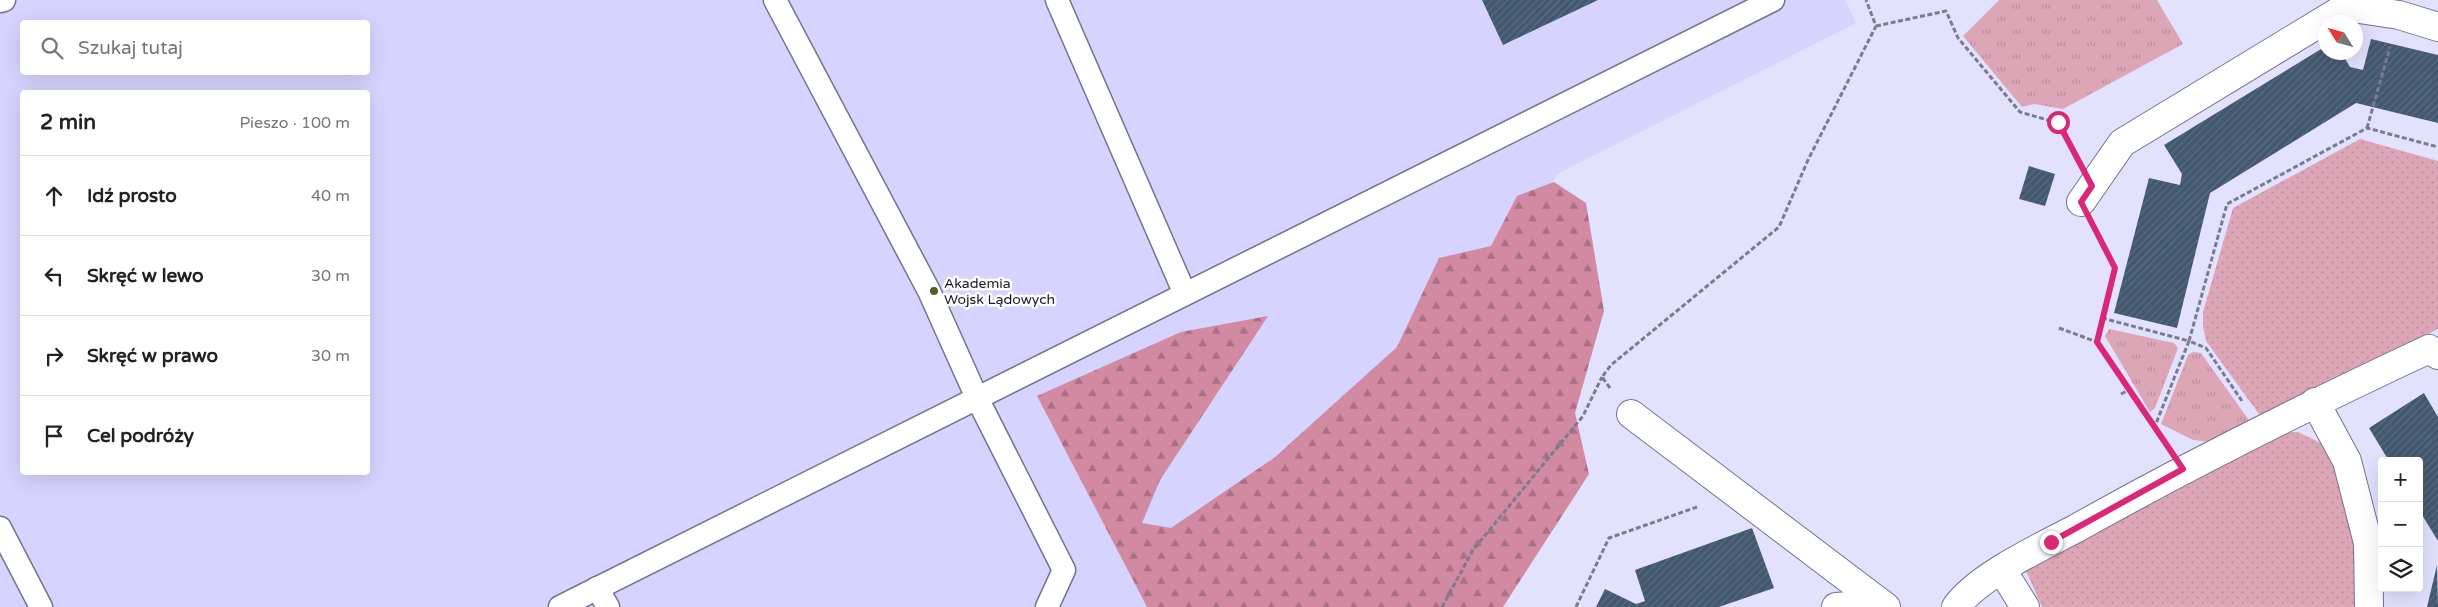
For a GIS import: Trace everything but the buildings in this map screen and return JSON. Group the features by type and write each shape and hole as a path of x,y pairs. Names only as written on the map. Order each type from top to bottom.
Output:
{"street":[{"path":"2087,194 2122,143 2345,3 2399,15 2438,27"},
{"path":"1956,607 1962,598 2002,570 2183,469 2315,402 2435,349"},
{"path":"2315,402 2350,470 2368,543 2369,607"},
{"path":"1631,414 1733,494 1876,600"},
{"path":"2002,570 2025,607"},
{"path":"1836,607 1876,600"}],"lane":[{"path":"0,1 4,0"},
{"path":"775,0 929,291 977,398 1064,570 1047,607"},
{"path":"1057,0 1185,294"},
{"path":"560,607 602,598 977,398 1185,294 1743,7 1773,0"},
{"path":"0,528 41,607"}],"path":[{"path":"1442,607 1473,550 1583,416 1602,377 1611,365 1779,227 1808,160 1876,26 1866,0"},
{"path":"1876,26 1946,11 1958,38 2020,112 2058,122 2115,268 2097,342"},
{"path":"2367,128 2399,15"},
{"path":"2154,427 2189,341 2227,204 2367,128 2438,147"},
{"path":"2102,318 2189,341 2206,348 2261,430"},
{"path":"2059,328 2097,342 2183,469"},
{"path":"1602,377 1631,414"},
{"path":"2122,394 2129,390"},
{"path":"1576,607 1609,538 1733,494"}],"shaded area":[{"name":"Akademia Wojsk Lądowych","path":"0,0 1845,0 1856,23 1557,174 1350,607 0,607"}],"green space":[{"path":"1999,0 2157,0 2183,44 2063,109 2034,104 2022,107 1963,36"},
{"path":"2360,139 2438,161 2438,329 2261,417 2206,341 2203,327 2203,312 2233,208"},
{"path":"1554,182 1586,203 1604,311 1575,413 1589,474 1503,607 1147,607 1037,396 1181,332 1268,316 1160,480 1142,523 1171,528 1274,458 1397,347 1439,258 1491,246 1517,196"},
{"path":"2109,329 2174,343 2178,348 2155,408 2150,412 2105,336"},
{"path":"2193,352 2201,353 2251,423 2212,442 2193,440 2161,424 2188,355"},
{"path":"2298,432 2323,444 2336,466 2345,494 2357,562 2357,607 2042,607 2026,571 2129,506 2278,433"}],"place":[{"name":"Akademia Wojsk Lądowych","path":"934,291"}],"route":[{"path":"2051,542 2183,469 2097,342 2115,268 2081,202 2092,186 2077,153 2058,122"}]}
